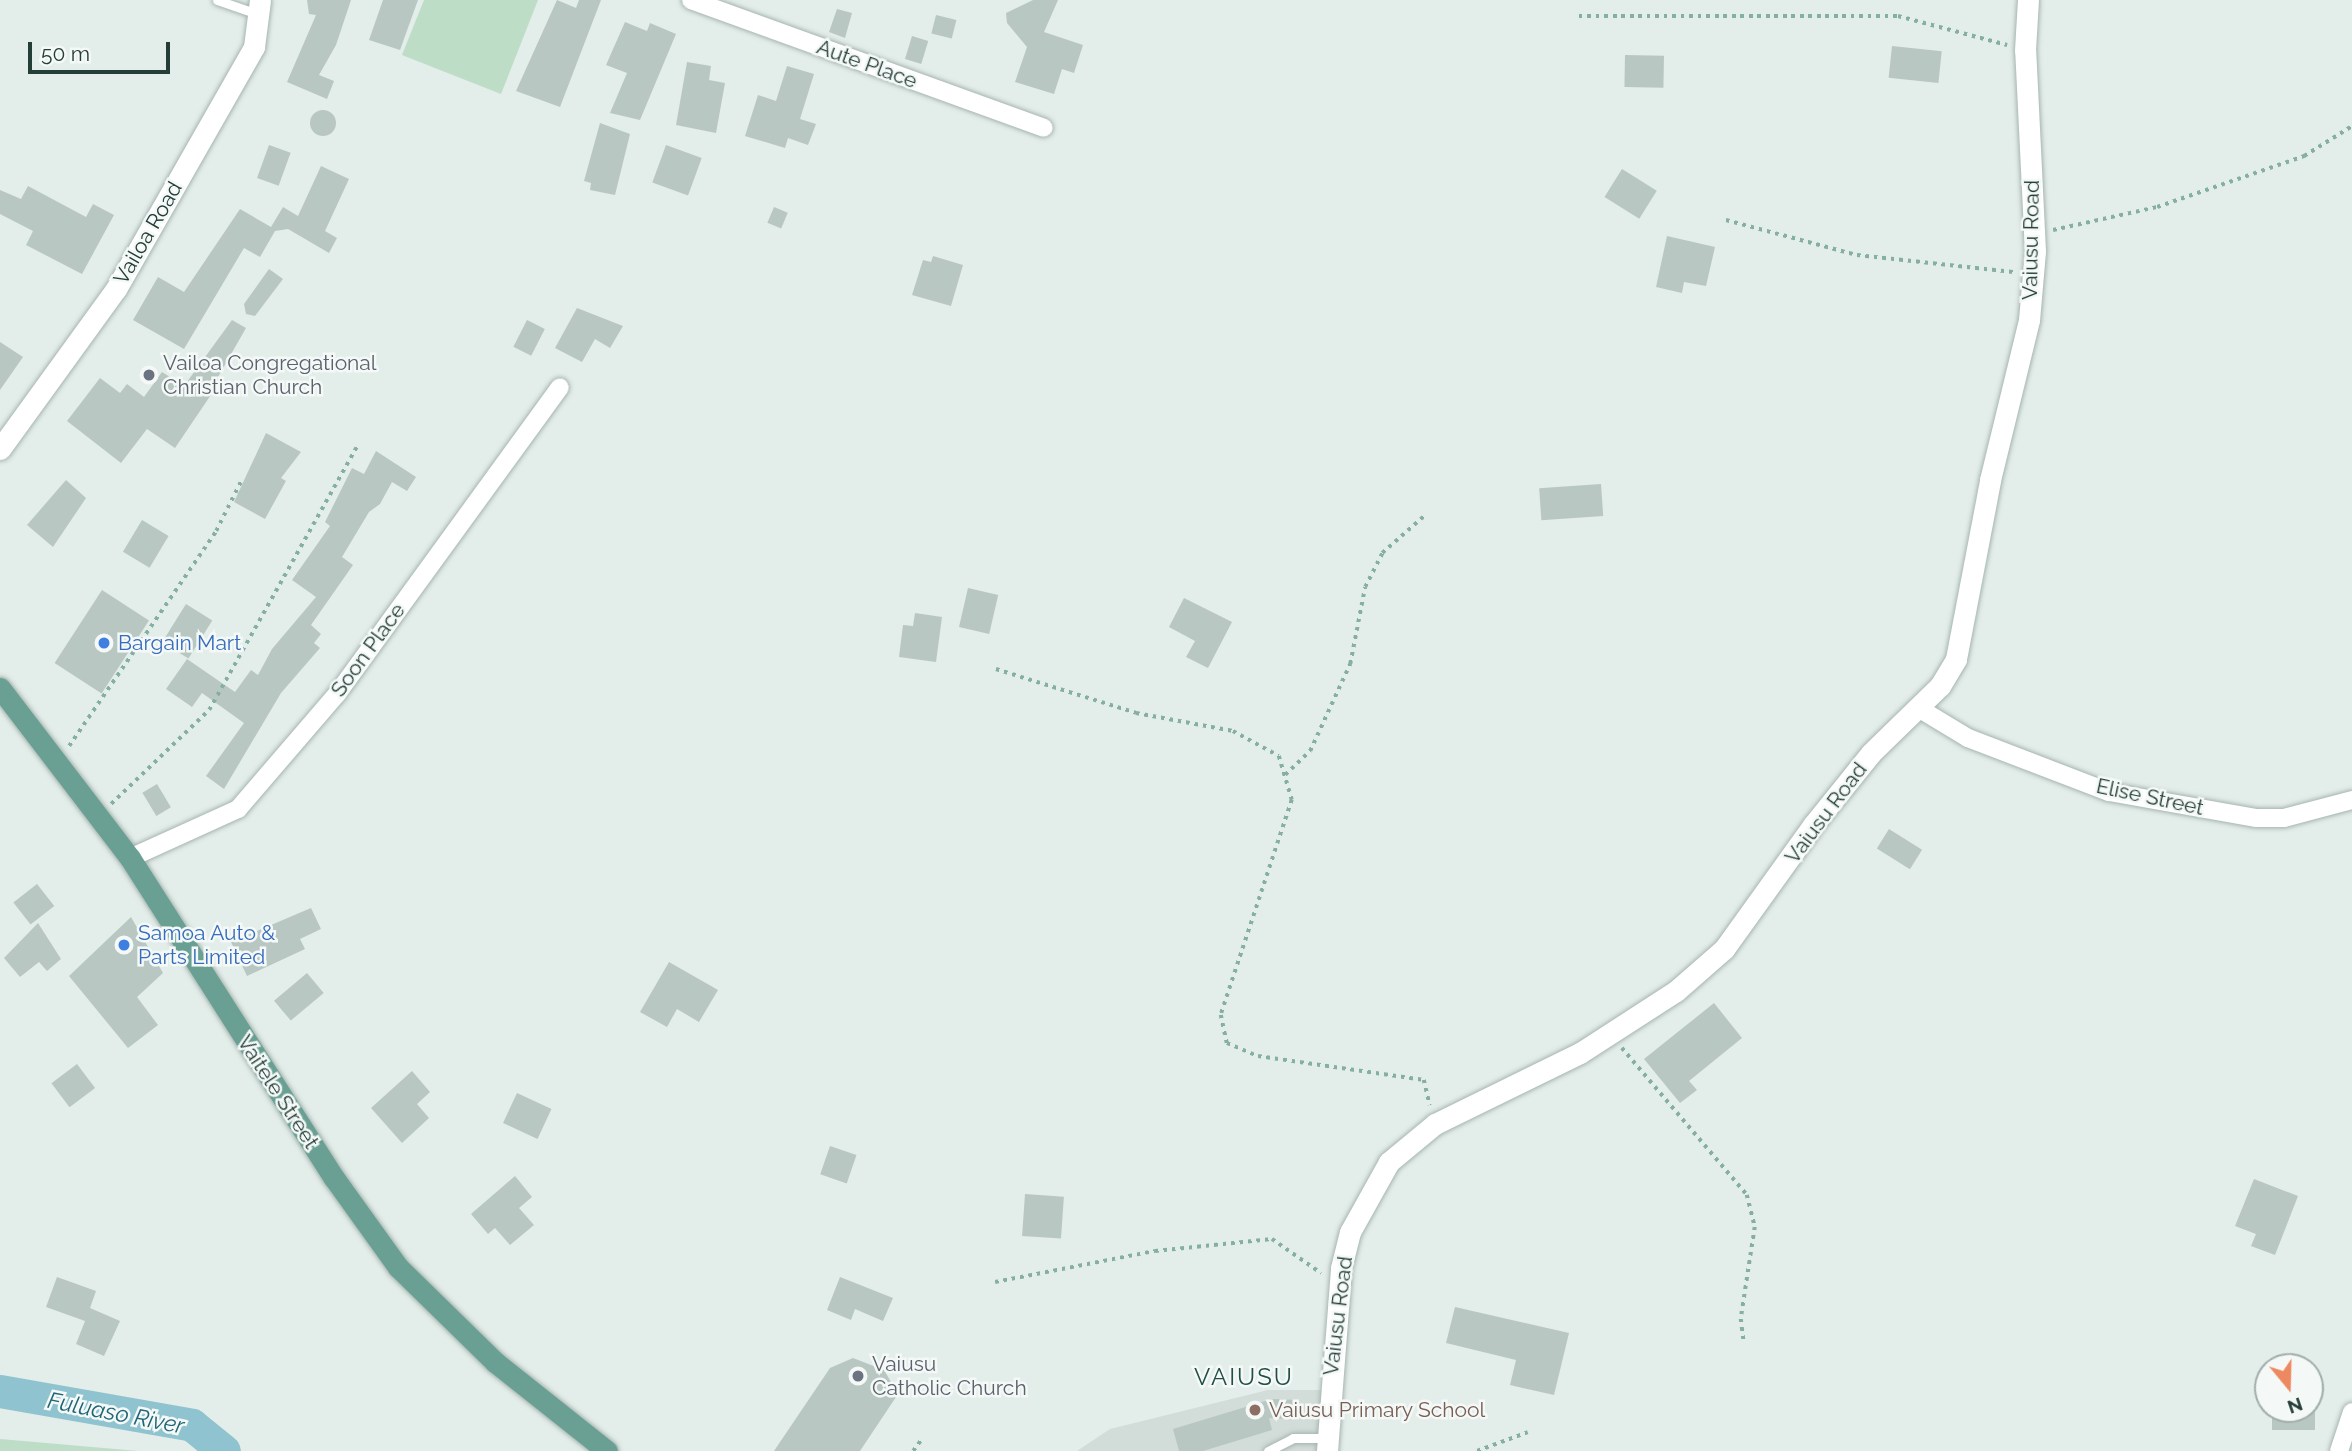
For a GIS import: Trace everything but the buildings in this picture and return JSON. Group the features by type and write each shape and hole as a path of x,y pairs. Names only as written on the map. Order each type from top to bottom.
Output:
{"main road":[{"name":"Vaitele Street","path":"0,688 130,858 334,1178 398,1267 495,1362 607,1451"}],"street":[{"name":"Aute Place","path":"691,0 1044,128"},
{"name":"Vaiusu Road","path":"1328,1444 1338,1284 1350,1232 1383,1173 1435,1124 1612,1035 1676,991 1724,949 1821,814 1871,753 1920,709 1956,659 1990,480 2028,320 2034,234 2025,50 2028,0"},
{"name":"Vailoa Road","path":"0,449 116,289 254,47 259,7"},
{"name":"Soon Place","path":"130,858 238,809 337,694 559,387"},
{"name":"Elise Street","path":"1920,709 1968,738 2109,792 2257,818 2284,818 2352,800"},
{"path":"2339,1451 2352,1412"}],"lane":[{"path":"217,0 259,7"},
{"path":"1268,1451 1293,1438 1328,1444"}],"path":[{"path":"1578,16 1898,16 2025,50"},
{"path":"2034,234 2157,207 2304,156 2352,126"},
{"path":"1726,220 1857,256 2033,274"},
{"path":"97,817 209,710 358,444"},
{"path":"57,764 216,531 241,481"},
{"path":"1284,775 1310,751 1350,664 1365,587 1381,553 1424,516"},
{"path":"996,669 1136,713 1233,731 1279,756 1292,800 1221,1015 1227,1043 1258,1056 1424,1080 1435,1124"},
{"path":"1612,1035 1747,1195 1755,1227 1741,1318 1744,1342"},
{"path":"995,1282 1155,1251 1272,1239 1338,1284"},
{"path":"1478,1451 1528,1432"},
{"path":"913,1451 920,1440"}],"shaded area":[{"name":"Vaiusu Primary School","path":"1268,1390 1323,1390 1317,1451 1077,1451 1110,1429"}],"green space":[{"path":"424,0 538,0 501,94 402,55"},
{"path":"0,1439 138,1451 0,1451"}],"waterway":[{"name":"Fuluaso River","path":"0,1391 192,1425 224,1451"}],"place":[{"name":"Vailoa Congregational Christian Church","path":"149,375"},
{"name":"Bargain Mart","path":"104,643"},
{"name":"Samoa Auto & Parts Limited","path":"124,945"},
{"name":"Vaiusu Catholic Church","path":"858,1376"},
{"name":"Vaiusu Primary School","path":"1255,1410"}],"district":[{"name":"VAIUSU","path":"1244,1377"}]}
